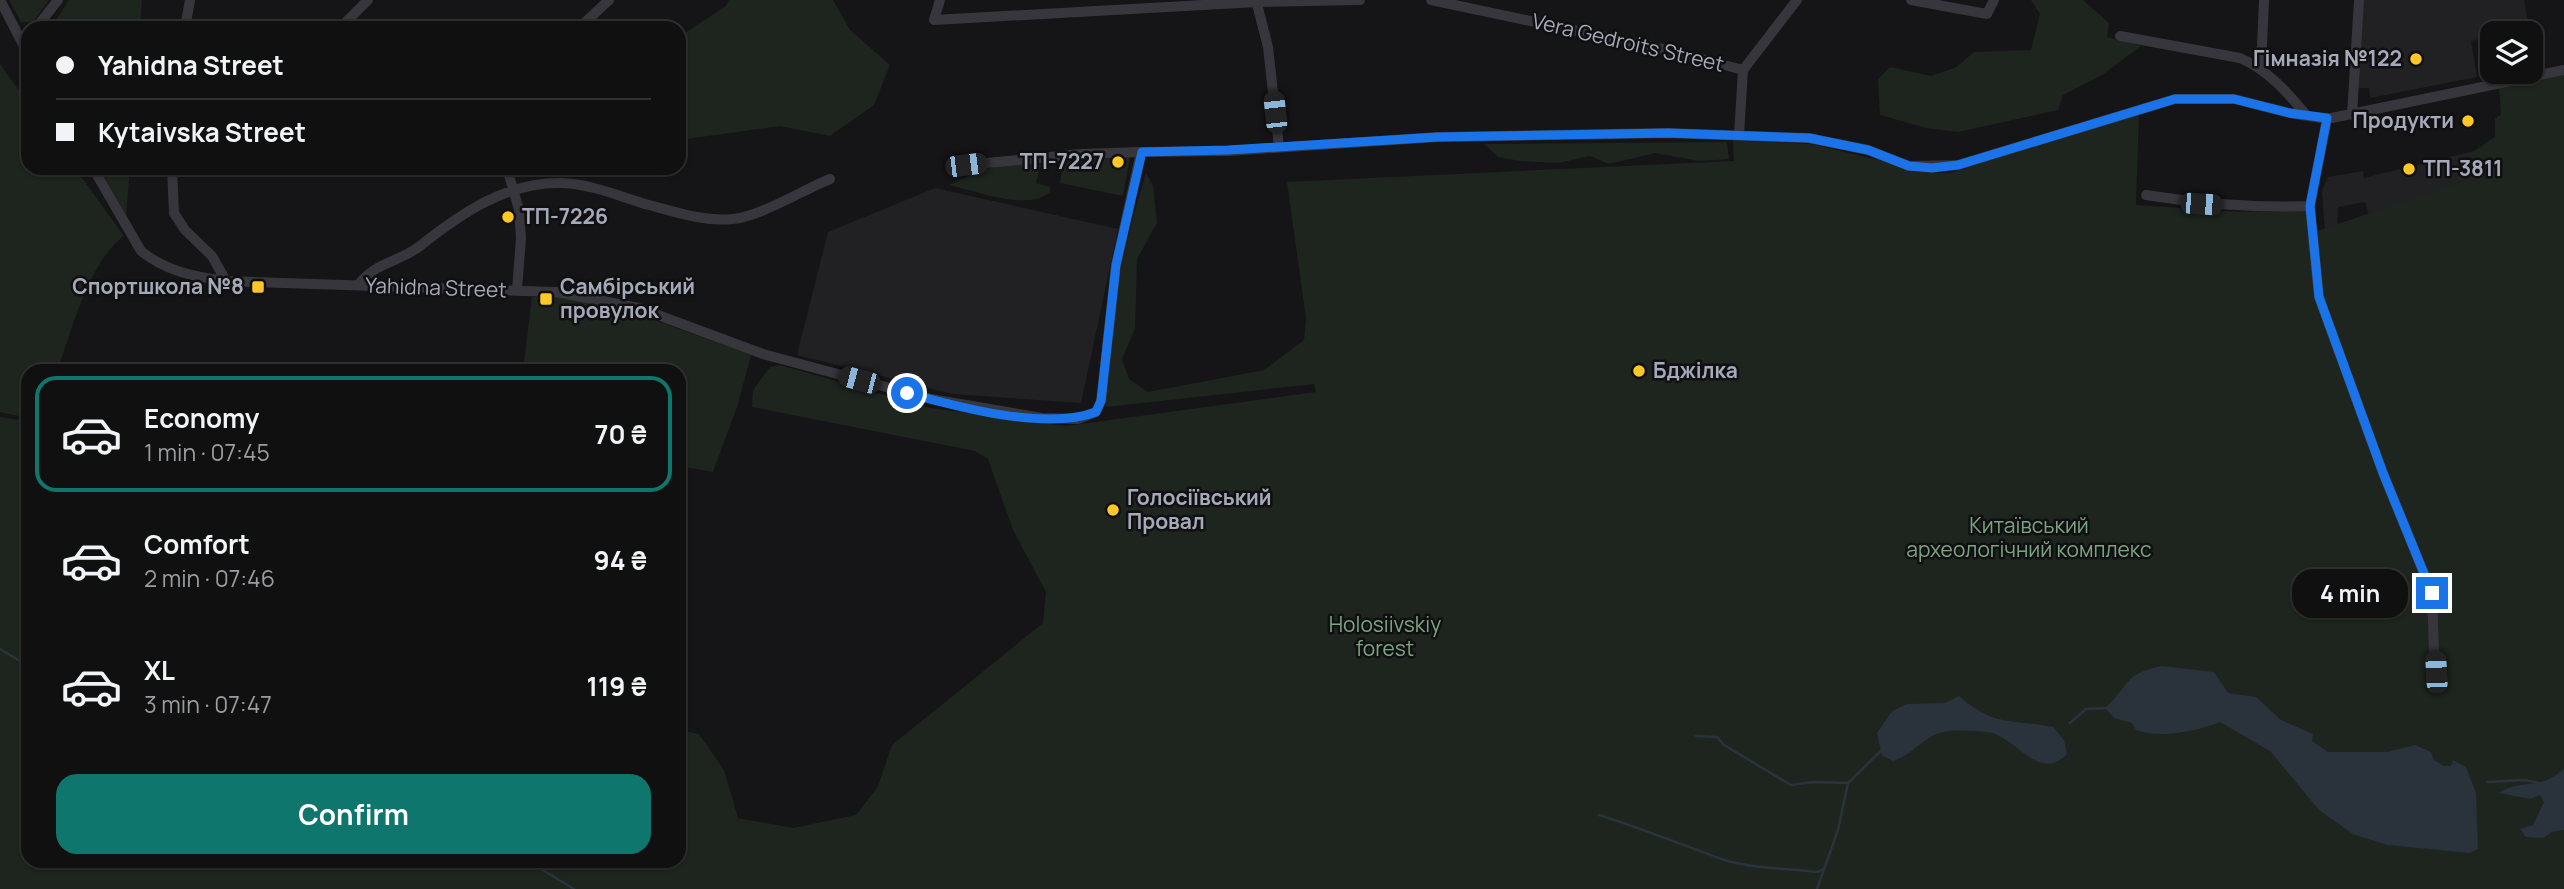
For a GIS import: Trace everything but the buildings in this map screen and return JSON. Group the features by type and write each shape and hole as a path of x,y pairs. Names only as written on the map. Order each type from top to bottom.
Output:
{"street":[{"path":"0,0 21,37"},
{"path":"42,21 58,0"},
{"path":"186,21 190,0"},
{"path":"347,21 368,0"},
{"path":"586,21 608,0"},
{"path":"940,0 934,20 1257,1 1360,0"},
{"name":"Vera Gedroits Street","path":"1431,0 1672,51 1744,70"},
{"name":"Vera Gedroits Street","path":"1739,135 1744,70 1797,0"},
{"path":"1912,0 1987,14 1994,0"},
{"path":"2261,68 2264,0"},
{"path":"2352,116 2360,0"},
{"path":"1257,1 1268,47 1279,147"},
{"path":"2120,36 2240,58 2261,68 2307,116"},
{"path":"966,165 1058,156 1462,136 1739,135 1809,138 1868,150 1909,166 1932,168 1958,165 2175,99 2234,99 2327,118 2352,116 2564,70"},
{"path":"2327,118 2310,206 2319,297 2324,317 2432,593 2435,682"},
{"name":"Yahidna Street","path":"97,175 141,251 152,260 177,271 226,281 556,292 639,308 763,355 931,399 1001,413 1078,419 1096,412 1101,401 1116,265 1142,152"},
{"path":"172,175 174,213 185,230 212,256 226,281"},
{"path":"509,175 519,210 521,238 517,290"},
{"path":"358,285 370,270 413,251 469,212 512,189 563,183 599,189 670,211 734,219 758,212 830,179"},
{"path":"2146,195 2201,204 2256,208 2310,206"}],"shaded area":[{"name":"Гімназія №122","path":"2361,0 2524,0 2528,21 2480,21 2480,39 2471,41 2477,77 2370,98 2369,88 2356,88"},
{"path":"2474,151 2471,178 2369,215 2365,202 2338,207 2336,262 2327,262 2322,190 2328,177 2363,171 2364,178"},
{"path":"935,188 1118,229 1081,403 953,394 797,355 828,232"},
{"path":"2162,666 2214,672 2228,693 2256,697 2281,720 2313,734 2312,741 2328,752 2387,752 2415,745 2431,752 2434,760 2444,766 2451,766 2453,760 2466,767 2476,793 2478,849 2470,853 2387,845 2353,834 2319,810 2270,751 2220,722 2178,733 2145,733 2136,730 2132,723 2114,718 2105,708 2133,677"},
{"path":"1959,696 1971,706 1993,717 2053,727 2064,740 2067,754 2056,762 2046,764 2027,755 1998,735 1957,730 1935,735 1893,761 1882,755 1877,733 1892,711 1907,704 1945,703"},
{"path":"2564,769 2564,830 2552,832 2543,838 2526,837 2520,829 2533,825 2544,802 2540,795 2530,799 2499,793 2515,786 2538,783"}],"green space":[{"path":"9,0 49,0 34,21 21,22"},
{"path":"69,0 142,0 140,21 56,21"},
{"path":"729,0 833,0 850,30 890,65 874,105 830,136 780,126 686,139 686,32 726,6"},
{"path":"2031,0 2083,0 2109,23 2107,37 2141,46 2102,75 2063,95 2058,110 1958,132 1926,128 1880,115 1878,79 1890,67 1931,76 1955,68 1974,52 2031,50 2040,14"},
{"path":"0,64 21,93 21,175 80,175 124,236 111,248 91,280 59,364 21,364 21,416 0,412"},
{"name":"Китаївський археологічний комплекс","path":"2564,70 2564,889 0,889 0,417 21,420 21,868 686,868 686,731 699,734 724,770 738,818 793,828 856,815 878,786 892,745 1043,623 1046,592 1013,530 988,459 975,451 752,407 753,390 770,367 780,365 930,408 1066,426 1316,392 1314,384 1106,407 1112,318 1130,230 1146,173 1153,186 1157,223 1137,259 1135,329 1122,359 1129,379 1148,392 1264,370 1304,340 1306,318 1287,182 1734,161 1733,140 1811,144 1929,172 1950,173 2139,114 2136,205 2240,212 2314,210 2318,231 2471,178 2474,151 2495,137 2495,119 2501,114 2499,84 2543,84 2543,75"},
{"path":"1727,142 1729,159 1699,161 1655,153 1609,164 1590,156 1558,163 1520,161 1498,157 1484,144"},
{"path":"1130,157 1123,196 1060,183 1063,162"},
{"path":"1026,162 1041,164 1036,183 1050,187 1050,192 1040,198 1001,198 949,185 983,169"},
{"path":"104,175 129,175 126,216"},
{"path":"555,296 638,314 751,355 738,404 713,472 686,467 686,364 524,364 532,297"}],"waterway":[{"path":"0,649 21,662"},
{"path":"2070,723 2086,709 2107,708"},
{"path":"1696,736 1717,737 1724,745 1791,785 1813,782 1848,783"},
{"path":"1817,889 1838,830 1848,783 1882,750"},
{"path":"2487,782 2525,780 2543,784"},
{"path":"1599,815 1733,862 1818,872 1823,869"},
{"path":"540,868 574,889"}],"place":[{"name":"Гімназія №122","path":"2416,59"},
{"name":"Продукти","path":"2468,121"},
{"name":"ТП-7227","path":"1118,162"},
{"name":"ТП-3811","path":"2409,169"},
{"name":"ТП-7226","path":"508,217"},
{"name":"Спортшкола №8","path":"258,287"},
{"name":"Самбірський провулок","path":"546,299"},
{"name":"Бджілка","path":"1639,371"},
{"name":"Голосіївський Провал","path":"1113,510"}],"route":[{"path":"907,393 1001,413 1042,418 1078,419 1096,412 1101,401 1116,265 1142,152 1228,150 1438,137 1668,133 1809,138 1868,150 1909,166 1932,168 1958,165 2175,99 2234,99 2289,113 2327,118 2316,162 2310,206 2319,297 2324,317 2383,473 2432,593"}],"park label":[{"name":"Holosiivskiy forest","path":"1385,637"}]}
